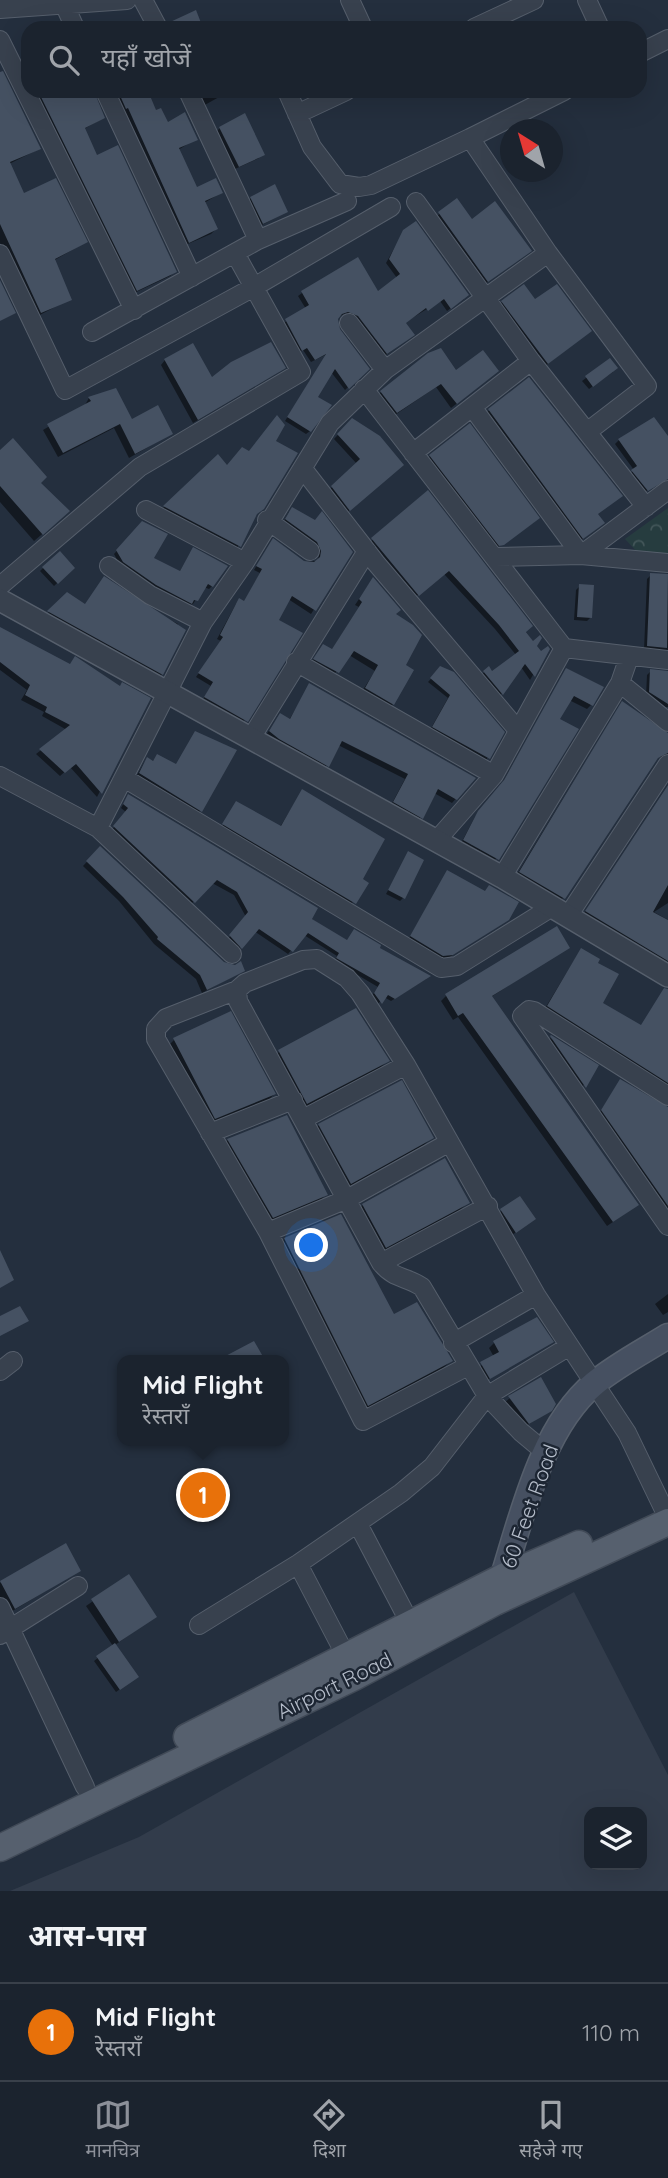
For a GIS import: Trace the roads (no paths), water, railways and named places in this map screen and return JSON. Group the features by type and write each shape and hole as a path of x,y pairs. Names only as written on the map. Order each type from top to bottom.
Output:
{"main road":[{"name":"60 Feet Road","path":"495,1602 545,1452 566,1415 595,1384 668,1336"},
{"name":"Airport Road","path":"0,1828 347,1658 503,1577 667,1513"},
{"name":"Airport Road","path":"0,1848 354,1677 667,1513"}],"street":[{"path":"0,9 127,0"},
{"path":"144,0 154,21"},
{"path":"349,0 360,21"},
{"path":"489,21 534,0"},
{"path":"587,0 597,21"},
{"path":"65,6 72,21"},
{"path":"647,50 668,39"},
{"path":"0,40 21,82"},
{"path":"29,98 134,310"},
{"path":"108,98 192,277"},
{"path":"191,98 258,240"},
{"path":"290,98 312,147 331,176 340,184 349,186 371,185 550,98"},
{"path":"297,114 331,98"},
{"path":"470,138 548,253 647,386 587,432"},
{"path":"92,332 236,255 258,240 347,201"},
{"path":"416,202 531,361 646,507"},
{"path":"0,254 65,390 254,287 391,207"},
{"path":"98,828 203,622 245,562 268,520 303,470 330,423 384,370 548,253"},
{"path":"0,586 140,467 301,372 236,255"},
{"path":"349,323 384,370"},
{"path":"413,453 531,361"},
{"path":"364,389 564,648 668,660"},
{"path":"472,407 581,555"},
{"path":"303,470 367,551 517,729"},
{"path":"581,555 668,490"},
{"path":"146,510 245,562"},
{"path":"268,520 310,551"},
{"path":"251,738 367,551"},
{"path":"495,557 581,555 668,563"},
{"path":"109,566 150,595 203,622"},
{"path":"0,600 502,877 668,976"},
{"path":"436,841 494,775 564,648"},
{"path":"502,877 620,683 629,657"},
{"path":"296,662 494,775"},
{"path":"620,683 668,722"},
{"path":"124,778 441,968 457,966 560,911 668,764"},
{"path":"0,776 98,828 232,954"},
{"path":"468,1366 363,1421 268,1232 156,1040 156,1029 166,1018 303,960 317,959 328,964 360,993 488,1206 536,1295 627,1433 667,1513"},
{"path":"237,990 238,1001 381,1263 395,1277 414,1281 422,1287 487,1396 545,1452"},
{"path":"668,1096 534,1011 529,1010 522,1016 668,1226"},
{"path":"303,1119 405,1065"},
{"path":"210,1133 293,1100"},
{"path":"268,1232 347,1199 448,1143"},
{"path":"381,1263 488,1206"},
{"path":"453,1343 536,1295"},
{"path":"199,1625 358,1524 432,1466 487,1396 568,1347"},
{"path":"358,1524 411,1625"},
{"path":"298,1564 347,1658"},
{"path":"5,1632 78,1586"},
{"path":"0,1607 5,1632 85,1787"}],"place":[{"name":"Mid Flight","path":"203,1495"}]}
